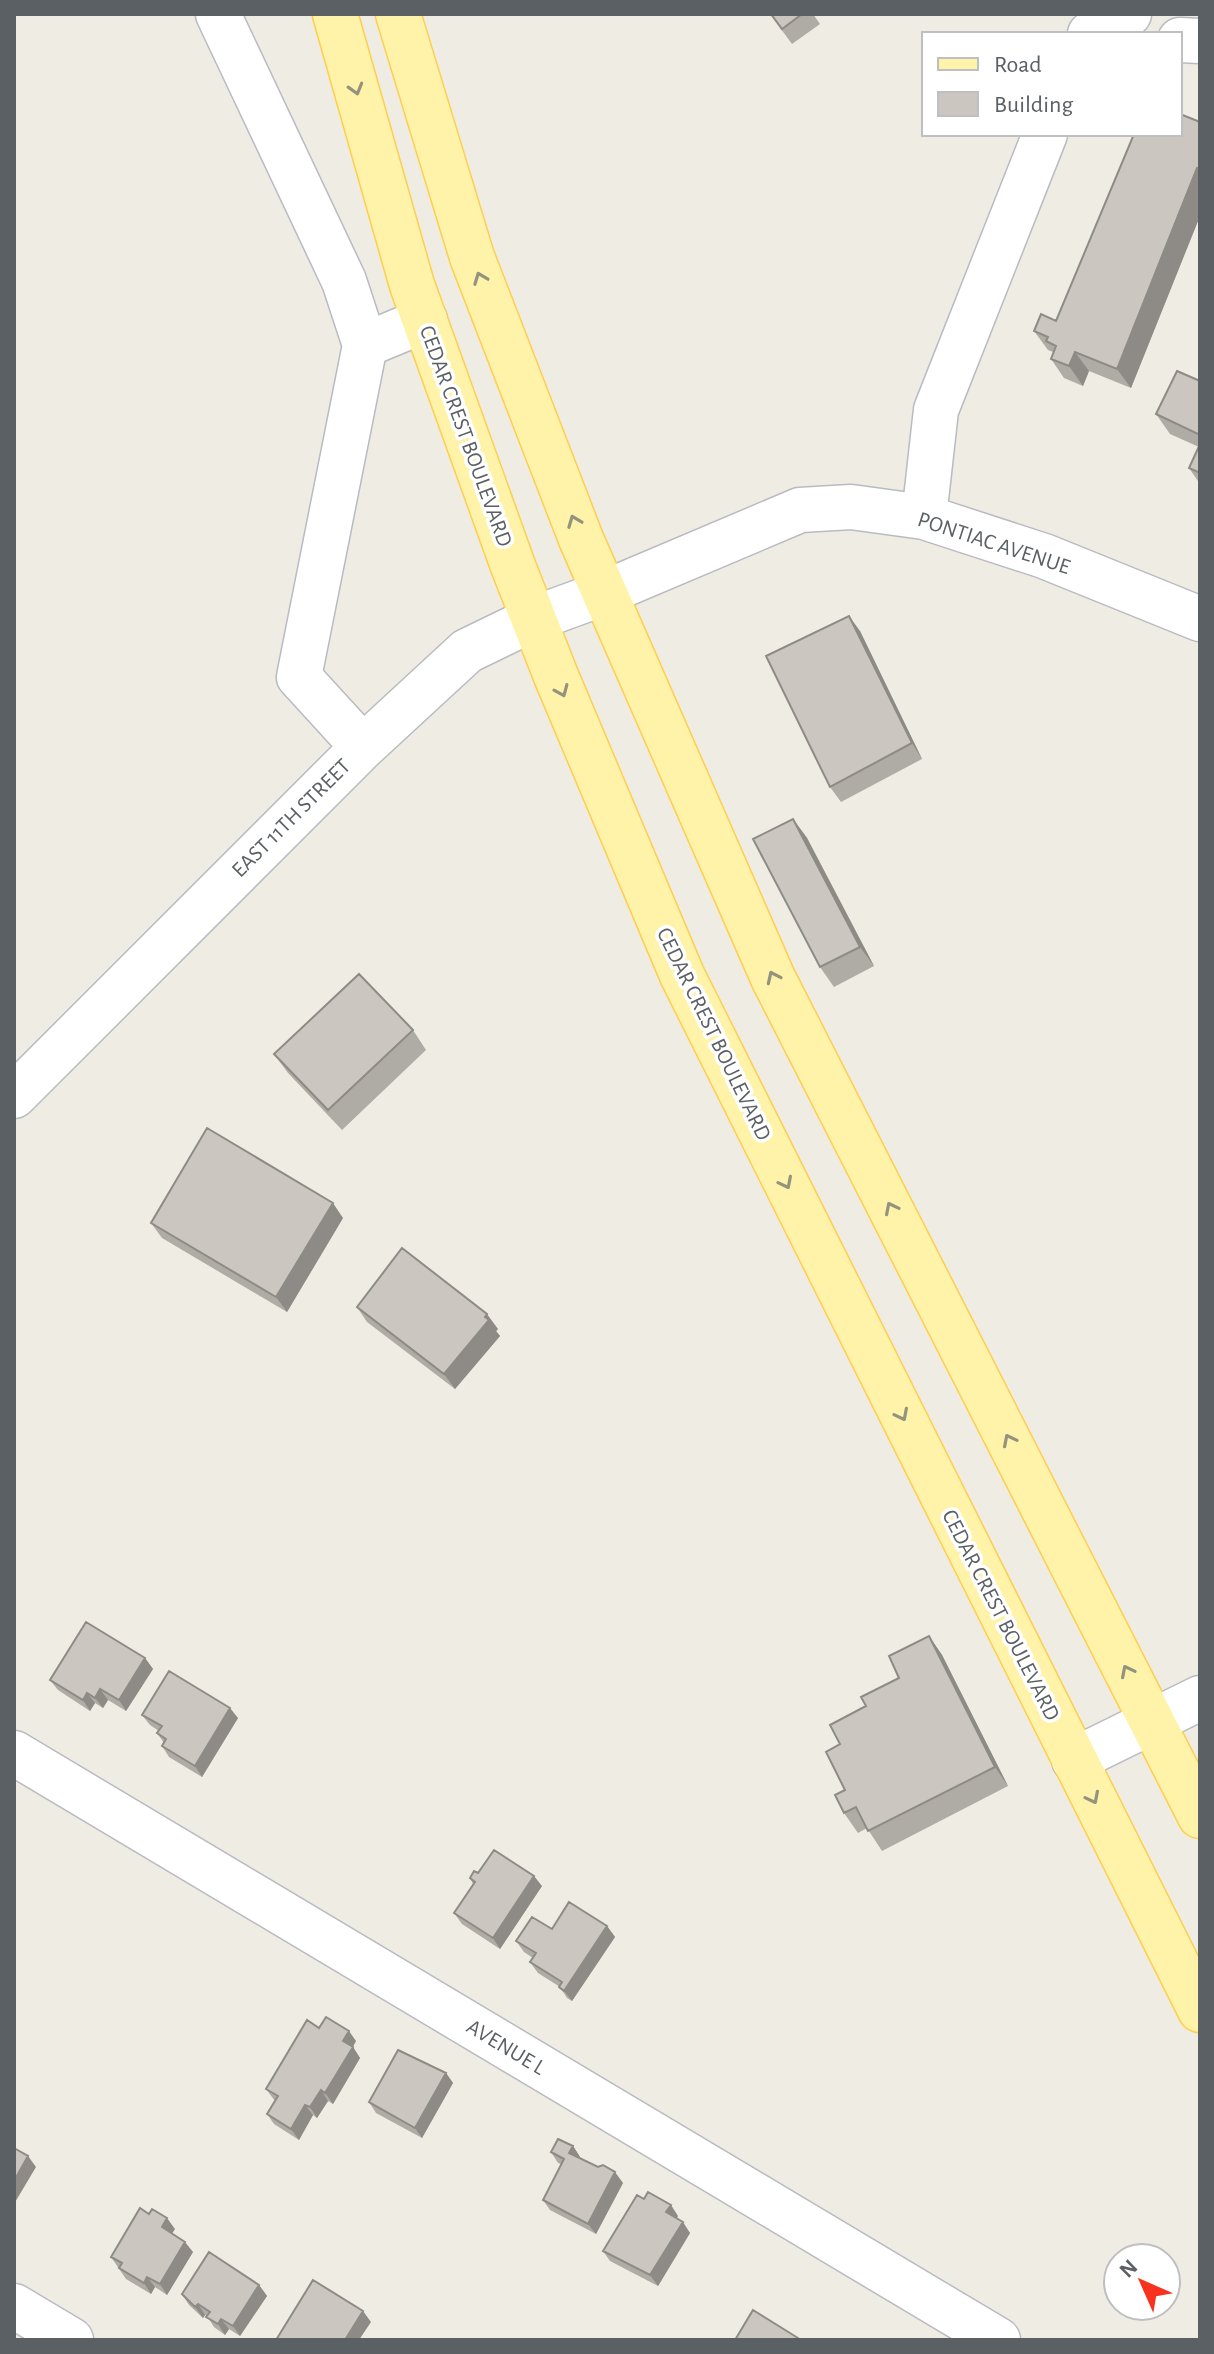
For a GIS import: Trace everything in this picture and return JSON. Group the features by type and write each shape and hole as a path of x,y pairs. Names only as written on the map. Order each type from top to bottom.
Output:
{"main road":[{"name":"CEDAR CREST BOULEVARD","path":"335,14 412,285 533,619 682,975 1200,2010"},
{"path":"398,14 472,257 581,539 773,978 1200,1816"}],"street":[{"path":"218,14 344,281 365,345 299,677 363,747"},
{"path":"1094,32 1129,14"},
{"path":"924,517 936,410 1044,136"},
{"path":"365,345 425,320"},
{"name":"PONTIAC AVENUE","path":"604,593 800,510 851,507 924,517 1044,556 1200,619"},
{"name":"EAST 11TH STREET","path":"14,1096 363,747 467,651 533,619 604,593"},
{"path":"1074,1760 1200,1698"},
{"name":"AVENUE L","path":"14,1753 998,2340"},
{"path":"14,2306 71,2340"}],"building":[{"path":"771,14 802,14 782,29"},
{"path":"1182,115 1200,122 1200,169 1197,168 1117,369 1075,352 1069,366 1051,359 1056,346 1046,341 1048,337 1034,331 1041,314 1056,321 1133,136 1182,136"},
{"path":"1177,371 1200,381 1200,435 1156,414"},
{"path":"1200,444 1200,473 1189,468"},
{"path":"849,616 912,743 830,787 766,656"},
{"path":"793,819 860,947 820,967 753,839"},
{"path":"359,974 413,1030 328,1110 274,1054"},
{"path":"207,1128 333,1203 276,1297 151,1223"},
{"path":"402,1248 487,1314 485,1317 489,1320 444,1374 357,1307"},
{"path":"86,1622 145,1658 119,1700 100,1689 95,1698 87,1693 83,1700 50,1680"},
{"path":"929,1636 995,1767 868,1831 856,1807 844,1813 835,1795 845,1790 826,1752 840,1744 830,1725 866,1706 861,1697 899,1678 889,1656"},
{"path":"169,1671 230,1708 195,1766 162,1746 166,1739 157,1733 162,1726 142,1715"},
{"path":"494,1850 534,1876 493,1938 454,1913 475,1882 470,1878 474,1871 478,1873"},
{"path":"569,1902 607,1926 564,1991 559,1987 562,1982 530,1962 536,1953 516,1941 532,1917 552,1929"},
{"path":"326,2017 349,2031 343,2041 353,2047 325,2093 321,2090 310,2107 305,2105 291,2129 267,2114 278,2096 266,2089 307,2020 319,2028"},
{"path":"398,2050 446,2073 415,2128 369,2102"},
{"path":"558,2139 573,2146 569,2153 615,2172 588,2224 543,2200 564,2159 551,2152"},
{"path":"14,2148 28,2156 14,2181"},
{"path":"648,2192 671,2205 666,2212 683,2222 650,2275 603,2251 637,2195 644,2199"},
{"path":"140,2208 149,2214 152,2209 167,2218 162,2227 185,2242 160,2284 147,2277 144,2283 119,2268 122,2263 111,2257"},
{"path":"209,2252 259,2285 233,2326 221,2319 218,2324 206,2317 210,2312 198,2304 195,2307 182,2294"},
{"path":"313,2280 363,2311 345,2340 276,2340"},
{"path":"753,2310 798,2338 797,2340 735,2340"}]}
